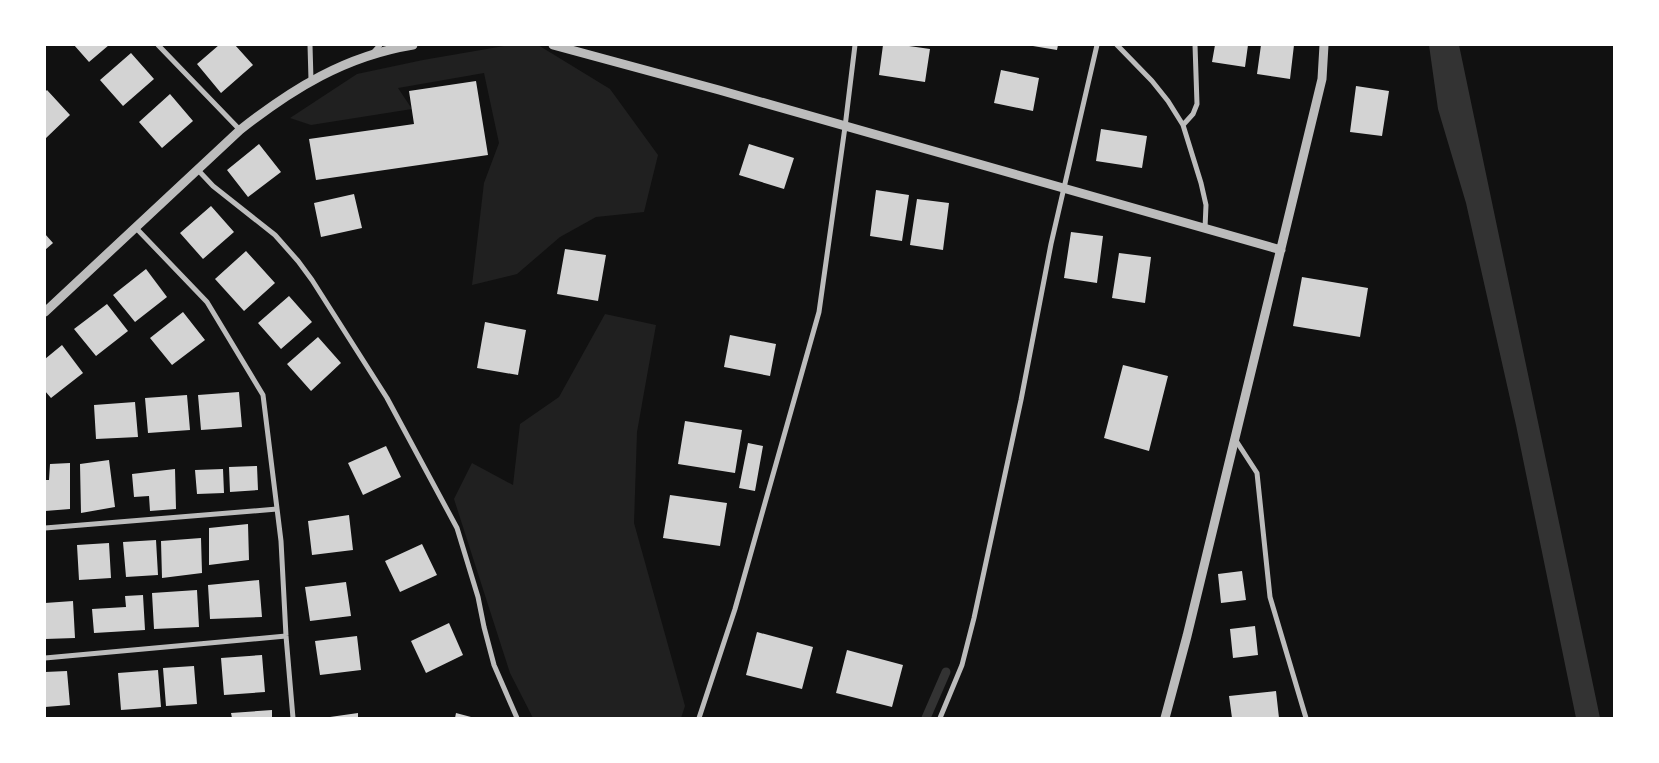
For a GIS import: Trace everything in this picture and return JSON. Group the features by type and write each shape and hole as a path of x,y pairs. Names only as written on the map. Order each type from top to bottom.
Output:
{"street":[{"path":"158,45 240,130"},
{"path":"310,45 311,80"},
{"path":"371,54 380,45"},
{"path":"45,312 240,130 270,106 311,80 371,54 412,45"},
{"path":"553,45 1281,250"},
{"path":"699,718 735,609 820,312 846,127 854,45"},
{"path":"940,718 962,665 974,618 1051,244 1097,45"},
{"path":"1117,45 1152,81 1168,101 1183,126 1206,205 1205,228"},
{"path":"1183,126 1193,114 1197,104 1195,45"},
{"path":"1165,718 1187,636 1322,79 1324,45"},
{"path":"197,170 213,186 275,235 298,261 387,398 457,528 478,597 494,665 516,718"},
{"path":"136,228 207,302 263,396 281,541 293,718"},
{"path":"1235,439 1257,473 1270,597 1306,718"},
{"path":"45,528 277,509"},
{"path":"45,658 286,636"}],"shaded area":[{"path":"510,45 538,45 610,89 658,155 644,212 596,217 560,237 517,274 472,285 484,183 499,143 484,73 398,88 412,109 311,125 290,118 357,74"},
{"path":"1429,45 1459,45 1600,718 1576,718 1516,425 1466,203 1438,109"},
{"path":"605,314 656,325 637,432 634,523 685,706 681,718 533,718 510,673 454,499 472,463 513,485 520,424 559,397"}],"building":[{"path":"74,45 109,45 89,62"},
{"path":"219,45 235,45 253,65 221,93 197,64"},
{"path":"883,45 902,45 930,49 925,82 879,75"},
{"path":"1027,45 1058,45 1057,50"},
{"path":"1215,45 1248,45 1245,67 1212,62"},
{"path":"1261,45 1294,45 1290,79 1257,74"},
{"path":"131,53 154,79 123,106 100,80"},
{"path":"1001,70 1039,78 1033,111 994,103"},
{"path":"476,81 488,155 316,180 309,139 414,124 409,91"},
{"path":"1356,86 1389,91 1382,136 1350,132"},
{"path":"47,90 70,115 45,139 45,92"},
{"path":"170,94 193,121 162,148 139,122"},
{"path":"1101,129 1147,136 1142,168 1096,161"},
{"path":"259,144 281,172 248,197 227,170"},
{"path":"749,144 794,158 784,189 739,175"},
{"path":"876,190 909,195 902,241 870,236"},
{"path":"354,194 362,228 321,237 314,203"},
{"path":"917,199 949,203 943,250 910,245"},
{"path":"211,206 234,232 203,259 180,233"},
{"path":"1071,232 1103,236 1097,283 1064,278"},
{"path":"45,234 53,243 45,250"},
{"path":"565,249 606,255 598,301 557,294"},
{"path":"246,251 275,283 244,311 215,279"},
{"path":"1119,253 1151,257 1145,303 1112,298"},
{"path":"146,269 167,297 135,322 113,295"},
{"path":"1302,277 1368,288 1360,337 1293,326"},
{"path":"289,296 312,322 281,349 258,323"},
{"path":"107,304 128,331 96,356 74,329"},
{"path":"183,312 205,340 172,365 150,338"},
{"path":"485,322 526,330 518,375 477,368"},
{"path":"730,335 776,344 770,376 724,367"},
{"path":"318,337 341,363 311,391 287,364"},
{"path":"62,345 83,373 51,398 45,391 45,359"},
{"path":"1123,365 1168,376 1149,451 1104,438"},
{"path":"239,392 242,427 201,430 198,395"},
{"path":"187,395 190,430 148,433 145,398"},
{"path":"135,402 138,437 96,439 94,405"},
{"path":"685,421 742,430 735,473 678,464"},
{"path":"748,443 763,446 755,491 739,488"},
{"path":"386,446 401,477 363,495 348,463"},
{"path":"109,460 115,507 81,513 80,464"},
{"path":"70,463 70,509 45,511 45,480 49,480 50,464"},
{"path":"257,466 258,490 230,492 229,467"},
{"path":"175,469 176,509 150,511 149,496 134,497 132,474"},
{"path":"223,469 224,493 197,494 195,470"},
{"path":"670,495 727,503 720,546 663,538"},
{"path":"349,515 353,550 312,555 308,521"},
{"path":"248,524 249,560 209,565 209,528"},
{"path":"201,538 202,573 162,578 161,541"},
{"path":"156,540 158,575 126,577 123,542"},
{"path":"109,543 111,578 79,580 77,545"},
{"path":"422,544 437,575 400,592 385,561"},
{"path":"1242,571 1246,600 1221,603 1218,574"},
{"path":"259,580 262,617 210,619 208,585"},
{"path":"346,582 351,616 310,621 305,587"},
{"path":"197,590 199,627 154,629 152,593"},
{"path":"143,595 145,630 94,633 92,609 126,607 125,596"},
{"path":"73,601 75,638 45,639 45,603"},
{"path":"449,623 463,655 426,673 411,641"},
{"path":"1255,626 1258,655 1233,658 1230,629"},
{"path":"757,632 813,647 802,689 746,675"},
{"path":"357,636 361,670 320,675 315,641"},
{"path":"847,650 903,665 892,707 836,693"},
{"path":"262,655 265,692 224,695 221,658"},
{"path":"194,666 197,704 166,706 163,668"},
{"path":"158,670 161,707 121,710 118,673"},
{"path":"67,671 70,705 45,707 45,672"},
{"path":"1276,691 1279,718 1232,718 1229,696"},
{"path":"272,710 272,718 232,718 231,713"},
{"path":"358,713 358,718 330,718 330,717"},
{"path":"456,713 471,717 471,718 455,718"}],"waterway":[{"path":"926,718 946,672"}]}
